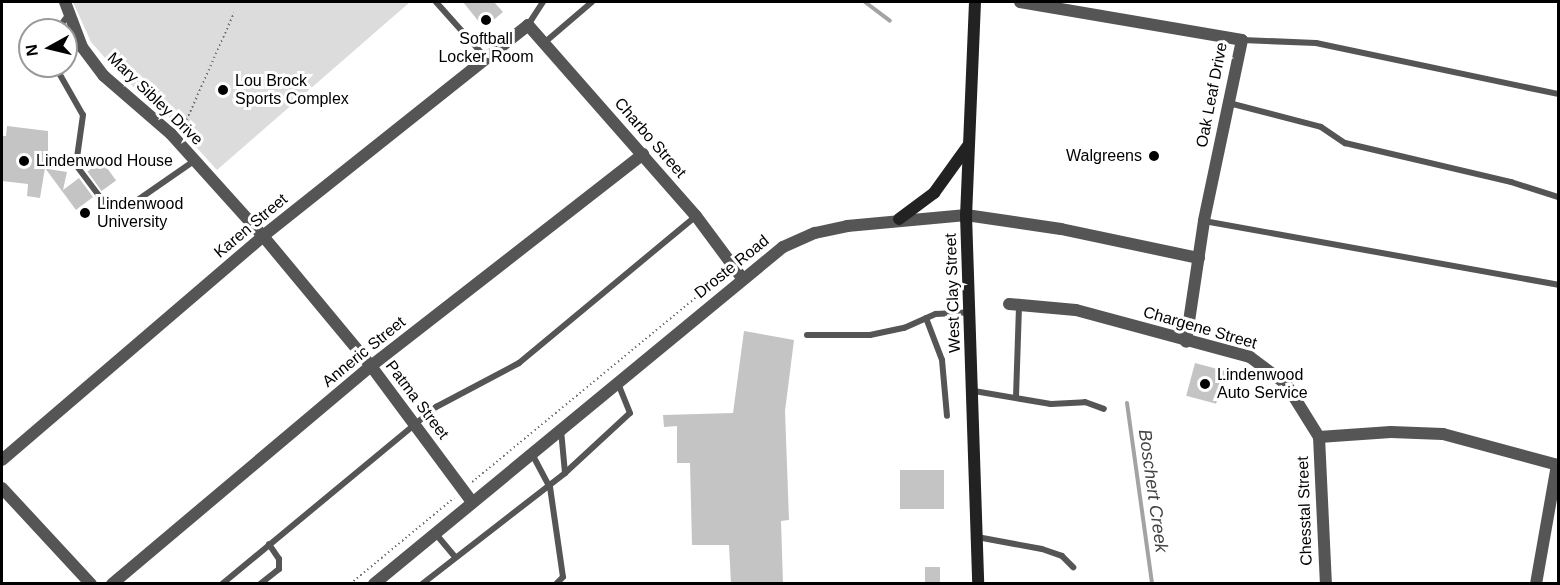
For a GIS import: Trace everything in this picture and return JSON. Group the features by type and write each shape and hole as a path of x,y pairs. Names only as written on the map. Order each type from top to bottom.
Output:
{"main road":[{"name":"West Clay Street","path":"975,2 966,214 974,391 978,584"},
{"path":"899,219 934,192 968,146"}],"street":[{"name":"Mary Sibley Drive","path":"65,2 82,47 104,76 171,134 263,236"},
{"name":"Oak Leaf Drive","path":"1020,2 1242,40 1204,221 1186,342"},
{"name":"Karen Street","path":"2,460 263,236 528,25"},
{"name":"Charbo Street","path":"528,25 696,216 742,278"},
{"name":"Anneric Street","path":"112,584 371,366 643,154"},
{"name":"Droste Road","path":"382,581 435,532 742,278 783,247 815,233 899,219 966,214 1061,229 1199,258"},
{"name":"Patma Street","path":"263,236 371,366 472,502"},
{"name":"Chargene Street","path":"1014,304 1076,310 1186,342 1250,357 1269,369 1286,384 1319,437"},
{"path":"1319,437 1391,432 1443,434 1558,465 1536,584"},
{"name":"Chesstal Street","path":"1319,437 1326,584"},
{"path":"2,488 91,584"}],"lane":[{"path":"436,2 486,58"},
{"path":"528,25 543,2"},
{"path":"544,43 592,2"},
{"path":"66,18 69,14"},
{"path":"1242,40 1316,43 1558,94"},
{"path":"62,78 83,115 76,165 109,208 129,206 194,161"},
{"path":"1227,103 1321,127 1345,143 1511,182 1558,197"},
{"path":"222,584 414,425 452,396 519,363 696,216"},
{"path":"1204,221 1558,285"},
{"path":"1014,304 1016,397"},
{"path":"807,336 870,335 926,318 970,312"},
{"path":"926,318 942,360 947,416"},
{"path":"422,584 550,487 630,413 618,382"},
{"path":"974,391 1051,404 1085,402 1104,409"},
{"path":"561,429 565,473"},
{"path":"531,452 550,487 564,580 556,584"},
{"path":"435,532 455,557"},
{"path":"977,537 1042,549 1062,556 1073,567"},
{"path":"260,584 279,568 279,559 269,544"}],"path":[{"path":"182,131 234,13"},
{"path":"350,584 733,267"}],"shaded area":[{"name":"Lou Brock Sports Complex","path":"73,2 410,2 217,170 168,116 122,77 91,42"}],"building":[{"name":"Softball Locker Room","path":"463,2 494,2 503,12 484,28"},
{"name":"Lindenwood House","path":"7,126 48,131 48,169 67,172 63,190 79,178 93,197 76,210 45,168 40,198 27,196 28,184 2,181 2,136 6,136"},
{"path":"102,161 116,180 102,191 87,172"},
{"path":"744,331 794,340 785,411 789,520 781,521 783,584 731,584 729,545 692,545 690,463 677,463 677,426 664,427 663,415 733,413"},
{"path":"1195,363 1225,371 1216,404 1186,396"},
{"path":"900,470 944,470 944,509 900,509"},
{"path":"925,567 940,567 940,584 925,584"}],"waterway":[{"name":"Boschert Creek","path":"865,2 890,21"},
{"name":"Boschert Creek","path":"1127,403 1152,584"}],"place":[{"name":"Softball Locker Room","path":"486,20"},
{"name":"Lou Brock Sports Complex","path":"223,90"},
{"name":"Walgreens","path":"1154,156"},
{"name":"Lindenwood House","path":"24,161"},
{"name":"Lindenwood University","path":"85,213"},
{"name":"Lindenwood Auto Service","path":"1205,384"}]}
